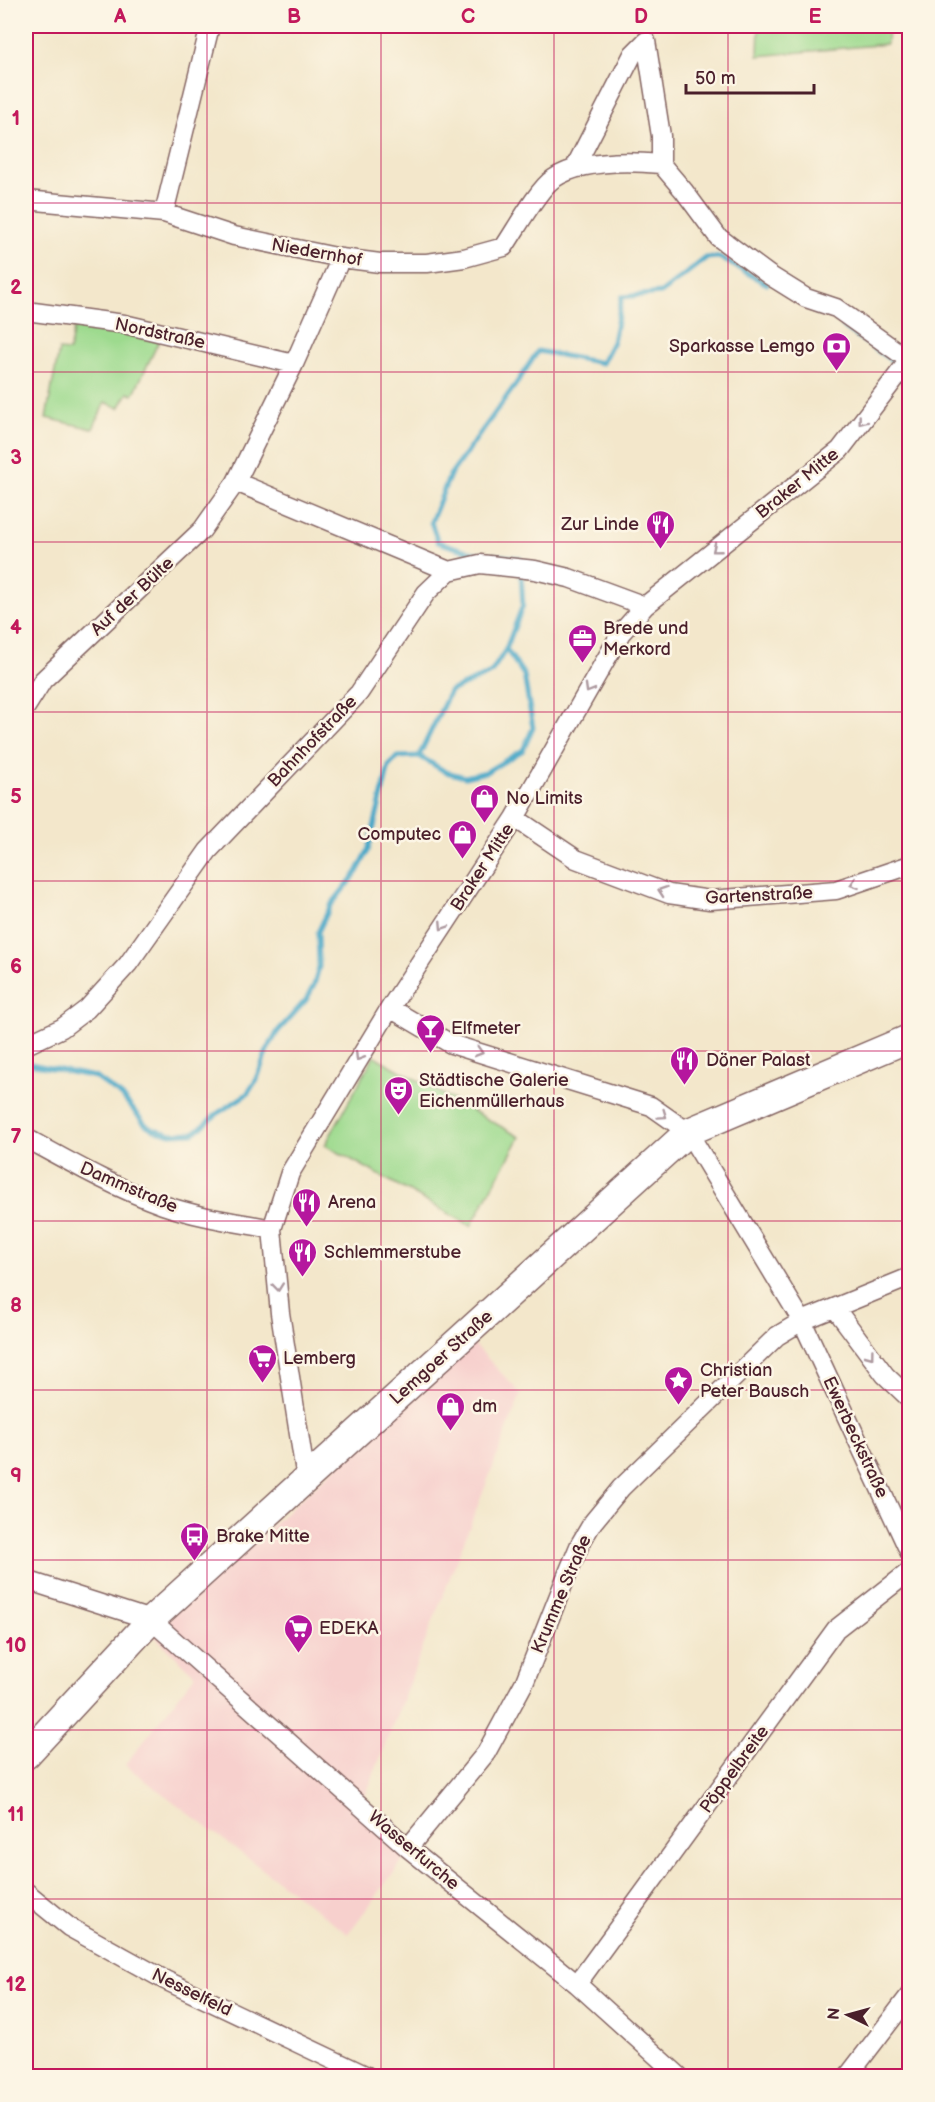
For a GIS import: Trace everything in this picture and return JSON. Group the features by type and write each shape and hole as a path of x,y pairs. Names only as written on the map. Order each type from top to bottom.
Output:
{"main road":[{"name":"Lemgoer Straße","path":"26,1755 151,1620 688,1132 909,1038"}],"street":[{"path":"164,213 210,26"},
{"path":"647,33 661,136 661,164 718,237 769,275 806,298 836,308 909,359"},
{"path":"574,169 633,54 647,33"},
{"name":"Niedernhof","path":"26,200 164,213 234,236 341,258 380,263 427,263 464,258 504,247 527,210 551,180 574,169 629,161 661,164"},
{"name":"Auf der Bülte","path":"26,708 43,680 202,530 236,482 294,364 341,258"},
{"name":"Nordstraße","path":"26,311 124,324 294,364"},
{"name":"Braker Mitte","path":"306,1479 280,1312 272,1229 290,1173 390,1008 515,818 621,633 645,606 840,450 909,359"},
{"path":"236,482 449,571 480,564 535,570 569,578 645,606"},
{"name":"Bahnhofstraße","path":"26,1045 62,1028 87,1009 128,964 208,851 360,693 426,593 449,571"},
{"name":"Gartenstraße","path":"515,818 576,859 669,894 710,900 836,890 909,865"},
{"path":"390,1008 451,1044 651,1106 688,1132"},
{"name":"Ewerbeckstraße","path":"688,1132 802,1321 909,1552"},
{"name":"Dammstraße","path":"26,1138 116,1185 164,1205 216,1219 272,1229"},
{"path":"802,1321 909,1277"},
{"path":"835,1308 885,1375 909,1399"},
{"name":"Krumme Straße","path":"408,1848 486,1753 525,1681 580,1544 592,1521 621,1488 777,1336 802,1321"},
{"name":"Pöppelbreite","path":"577,1984 836,1629 909,1571"},
{"path":"26,1580 151,1620"},
{"name":"Wasserfurche","path":"151,1620 408,1848 577,1984 679,2076"},
{"name":"Nesselfeld","path":"26,1892 69,1927 165,1980 367,2076"},
{"path":"848,2076 909,1995"}],"shaded area":[{"path":"473,1343 521,1394 358,1815 406,1856 348,1934 125,1765 195,1675 152,1634"}],"green space":[{"path":"759,26 888,26 887,44 758,56"},
{"path":"75,324 159,341 133,395 128,393 119,408 105,402 93,429 46,418 59,350 69,351"},
{"path":"374,1056 520,1137 471,1226 325,1145"}],"waterway":[{"path":"26,1063 95,1077 122,1096 145,1124 171,1134 194,1133 218,1113 247,1094 257,1079 267,1050 278,1031 306,1000 314,985 319,967 318,932 331,905 357,872 368,851 389,766 397,757 419,756 450,691 491,673 506,649 523,605 520,558 473,553 438,542 431,522 450,475 538,351 602,363 613,342 622,297 661,293 706,258 719,257 767,284"},
{"path":"809,307 819,313"},
{"path":"843,326 891,360"},
{"path":"419,756 446,772 465,777 486,772 523,750 533,728 524,675 506,649"}],"place":[{"name":"Sparkasse Lemgo","path":"836,372"},
{"name":"Zur Linde","path":"660,550"},
{"name":"Brede und Merkord","path":"582,664"},
{"name":"No Limits","path":"485,824"},
{"name":"Computec","path":"462,860"},
{"name":"Elfmeter","path":"430,1054"},
{"name":"Döner Palast","path":"685,1086"},
{"name":"Städtische Galerie Eichenmüllerhaus","path":"398,1116"},
{"name":"Arena","path":"307,1228"},
{"name":"Schlemmerstube","path":"303,1278"},
{"name":"Lemberg","path":"262,1384"},
{"name":"Christian Peter Bausch","path":"679,1406"},
{"name":"dm","path":"451,1432"},
{"name":"Brake Mitte","path":"195,1562"},
{"name":"EDEKA","path":"298,1654"}]}
